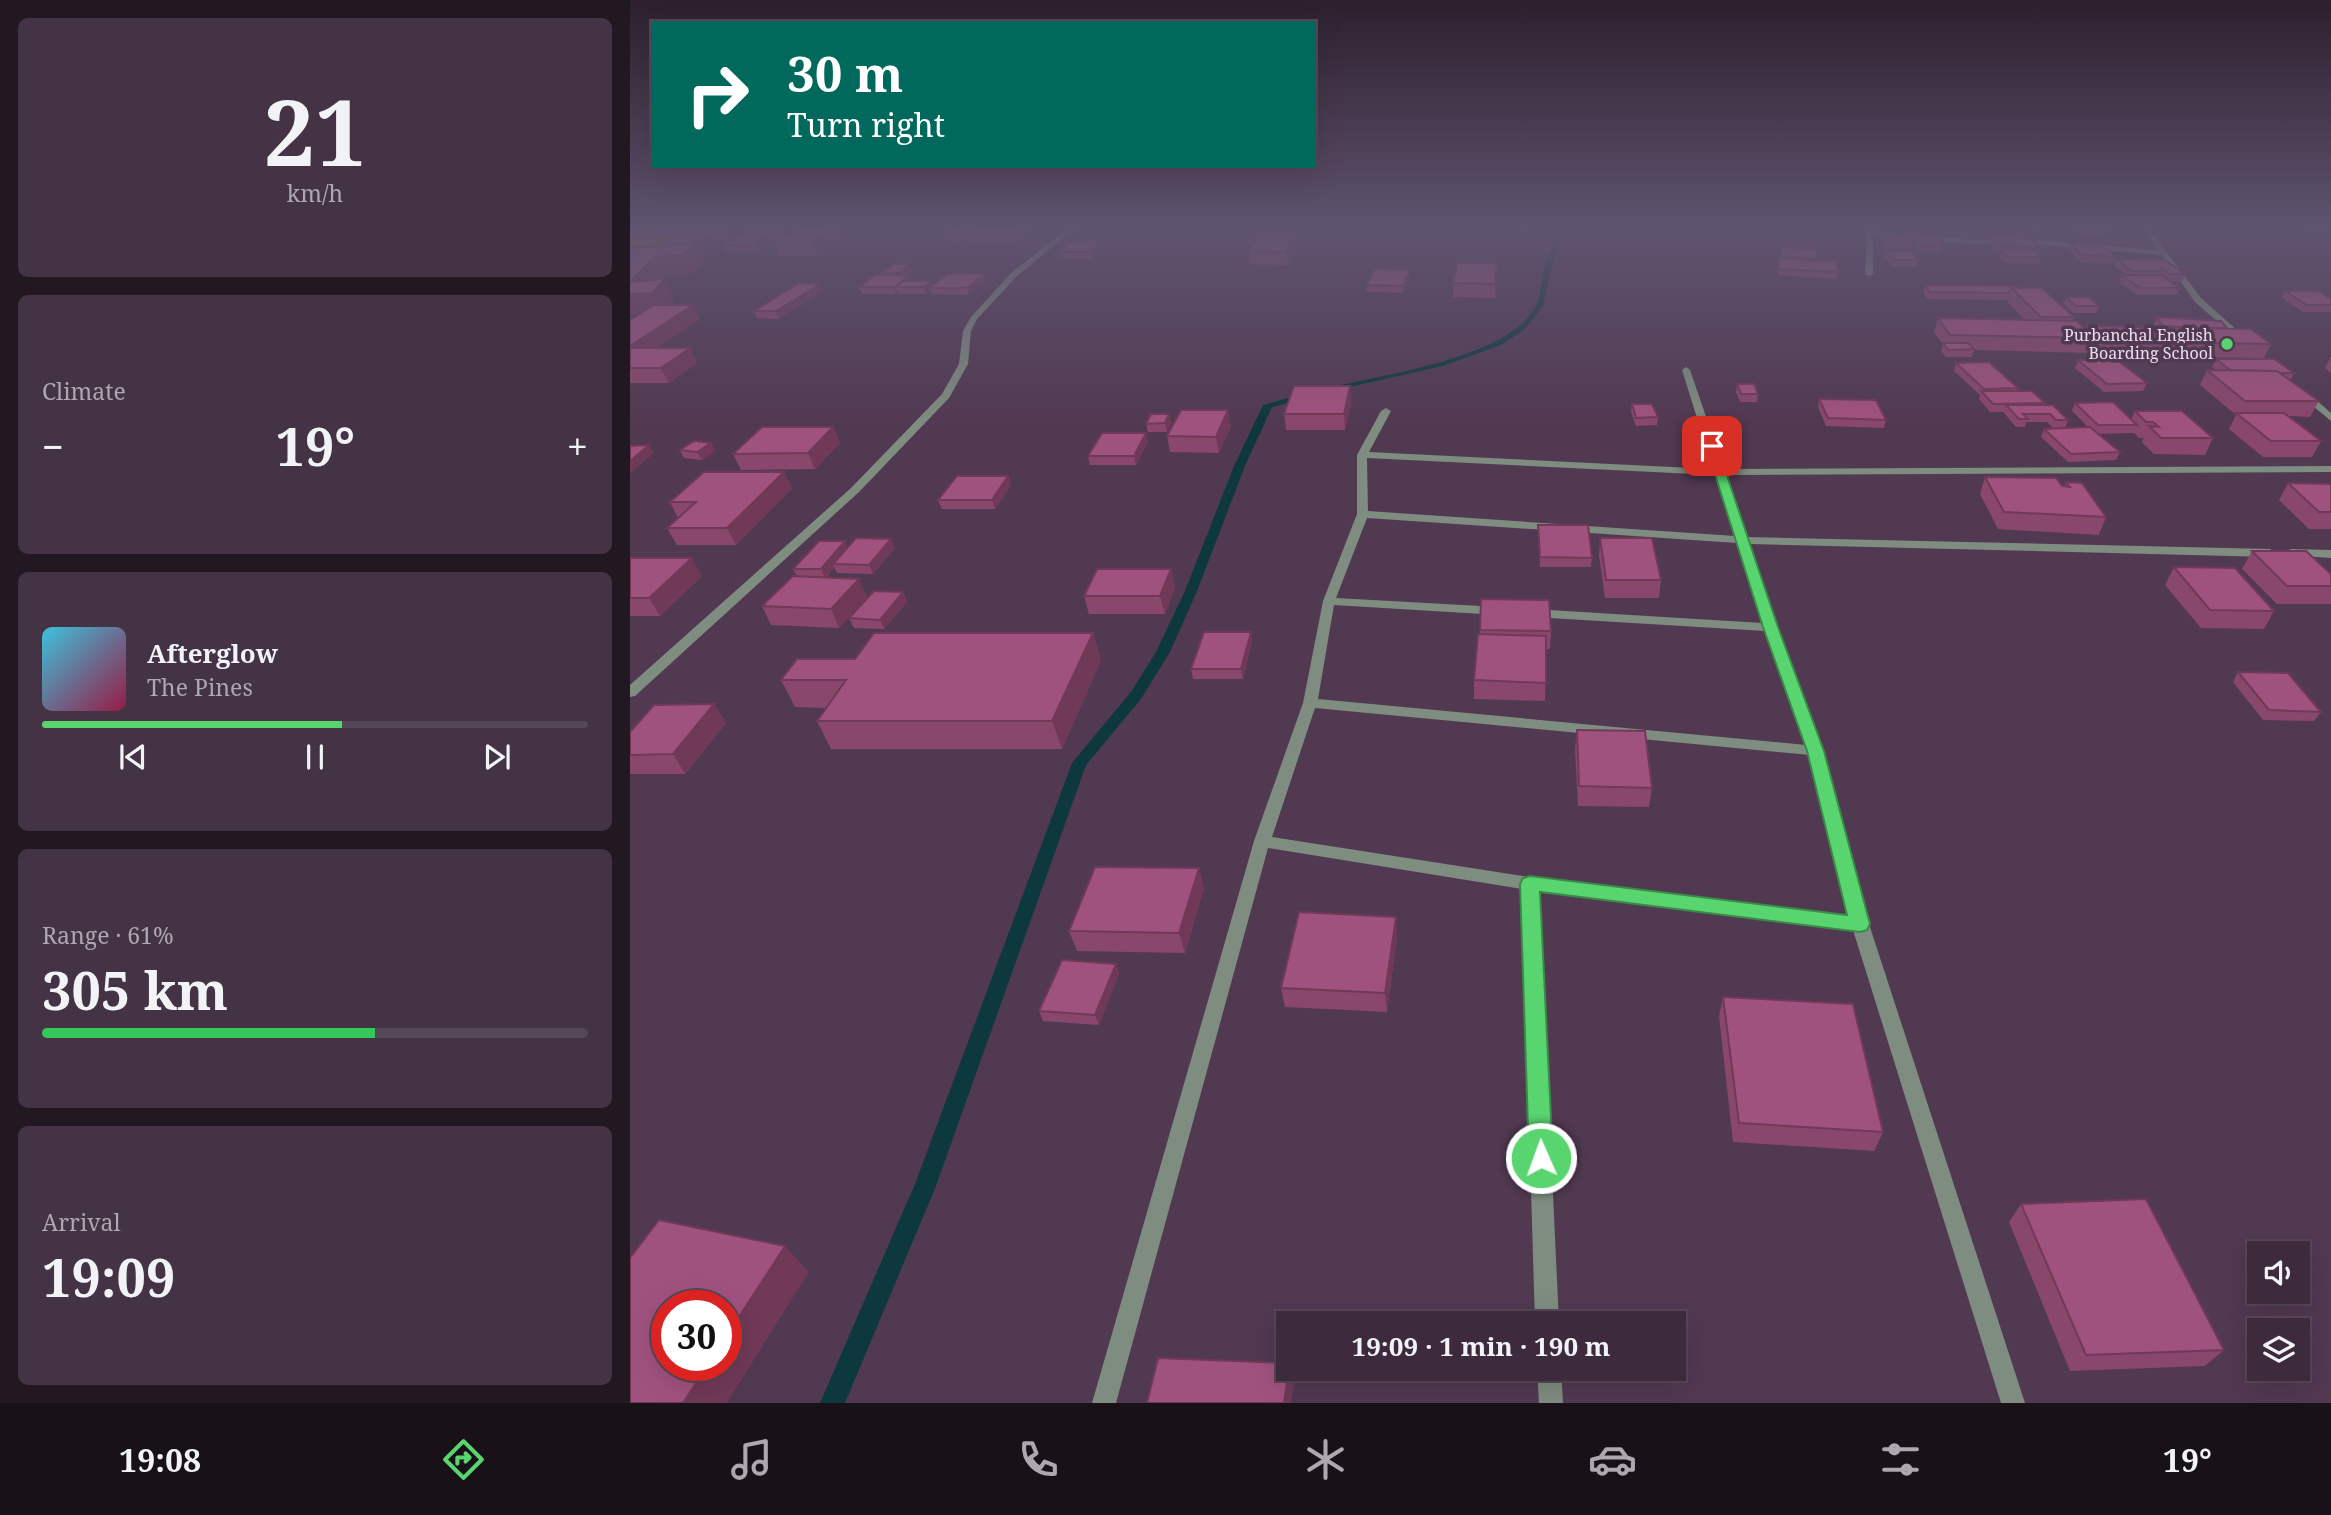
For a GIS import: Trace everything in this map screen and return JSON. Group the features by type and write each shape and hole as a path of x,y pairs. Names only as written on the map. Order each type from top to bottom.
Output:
{"street":[{"path":"630,693 855,490 946,396 966,354 966,333 982,309 999,291"},
{"path":"2192,291 2249,345"},
{"path":"1686,370 1770,627 1816,751 1860,924 2013,1403"},
{"path":"2300,391 2331,418"},
{"path":"1104,1403 1262,841 1310,703 1329,601 1363,514 1362,455 1386,411"},
{"path":"1362,455 1720,472 2331,469"},
{"path":"1363,514 1742,540 2331,554"},
{"path":"1329,601 1770,627"},
{"path":"1310,703 1816,751"},
{"path":"1262,841 1530,884 1860,924"},
{"path":"1530,884 1547,1311"},
{"path":"1549,1381 1550,1403"}],"building":[{"path":"630,291 653,291 652,293 630,294"},
{"path":"785,291 808,291 776,311 754,311"},
{"path":"1930,291 2010,291 2009,293"},
{"path":"2015,291 2046,291 2074,317 2041,317"},
{"path":"2286,291 2319,291 2331,299 2331,305 2307,305"},
{"path":"2066,297 2089,297 2099,306 2076,306"},
{"path":"654,305 693,305 630,346 630,320"},
{"path":"2157,317 2221,321 2227,328 2163,326"},
{"path":"1938,318 2077,321 2093,338 1950,335"},
{"path":"2087,326 2251,329 2271,344 2103,341"},
{"path":"1943,343 1968,343 1974,349 1948,350"},
{"path":"630,348 690,348 661,368 630,368"},
{"path":"2216,359 2274,359 2294,373 2230,370"},
{"path":"2078,360 2117,360 2147,383 2107,384"},
{"path":"1989,362 2018,388 1984,389 1956,363"},
{"path":"2207,370 2277,371 2319,401 2245,401"},
{"path":"1737,384 1754,384 1758,394 1741,394"},
{"path":"1294,386 1350,386 1344,414 1284,414"},
{"path":"1981,391 2032,391 2045,403 1993,404"},
{"path":"1819,399 1876,400 1886,420 1828,418"},
{"path":"2113,402 2137,425 2098,425 2075,403"},
{"path":"1632,404 1652,404 1658,417 1636,418"},
{"path":"2006,405 2053,405 2068,420 2056,420 2050,414 2023,414 2028,419 2019,419"},
{"path":"1181,410 1228,410 1216,437 1167,436"},
{"path":"2135,411 2182,411 2213,438 2161,438 2149,426 2159,427 2153,422 2146,422"},
{"path":"2236,413 2284,413 2321,441 2271,441"},
{"path":"1151,414 1169,414 1165,423 1146,424"},
{"path":"762,427 833,427 808,453 733,454"},
{"path":"2090,427 2120,452 2071,454 2044,429"},
{"path":"1102,433 1146,433 1134,456 1088,456"},
{"path":"694,441 711,443 697,452 680,450"},
{"path":"649,445 630,461 630,446"},
{"path":"704,472 784,472 727,528 667,528 696,502 670,502"},
{"path":"957,476 1008,476 992,500 938,500"},
{"path":"1985,477 2056,478 2062,486 2070,487 2066,482 2082,483 2106,517 2004,512"},
{"path":"2288,483 2331,484 2331,512 2319,512"},
{"path":"1538,525 1588,525 1592,558 1540,557"},
{"path":"856,538 891,539 869,565 833,564"},
{"path":"1600,538 1652,538 1661,580 1606,580"},
{"path":"819,541 845,541 821,569 793,569"},
{"path":"2252,551 2306,551 2331,574 2331,586 2287,586"},
{"path":"630,558 692,558 649,598 630,598"},
{"path":"2174,567 2235,568 2274,611 2210,610"},
{"path":"1097,569 1171,569 1160,596 1084,596"},
{"path":"793,576 859,579 831,609 762,606"},
{"path":"874,591 903,592 880,620 849,618"},
{"path":"1481,599 1549,600 1551,631 1480,630"},
{"path":"1204,632 1251,632 1241,669 1191,669"},
{"path":"874,633 1093,633 1052,721 817,721 846,680 781,680 797,659 855,659"},
{"path":"1478,634 1546,636 1546,683 1474,680"},
{"path":"2238,672 2288,673 2321,712 2269,710"},
{"path":"714,704 673,754 630,755 630,732 654,705"},
{"path":"1577,730 1645,731 1652,788 1579,786"},
{"path":"1095,867 1199,868 1179,933 1069,931"},
{"path":"1299,912 1396,917 1385,993 1281,988"},
{"path":"1062,960 1116,964 1095,1015 1039,1011"},
{"path":"1723,997 1853,1004 1883,1132 1739,1123"},
{"path":"2146,1199 2224,1350 2086,1355 2021,1204"},
{"path":"659,1220 785,1246 742,1312 742,1290 651,1290 651,1381 697,1381 683,1403 630,1403 630,1258"},
{"path":"1158,1358 1276,1363 1276,1381 1287,1381 1284,1403 1147,1403"}],"waterway":[{"path":"1326,391 1409,373 1471,355 1498,343 1521,328 1537,311 1544,291"},
{"path":"832,1403 925,1186 1079,763 1136,695 1163,652 1268,405 1306,396"}],"place":[{"name":"Purbanchal English Boarding School","path":"2227,344"}],"route":[{"path":"1541,1158 1530,884 1860,924 1816,751 1770,627 1712,446"}]}
